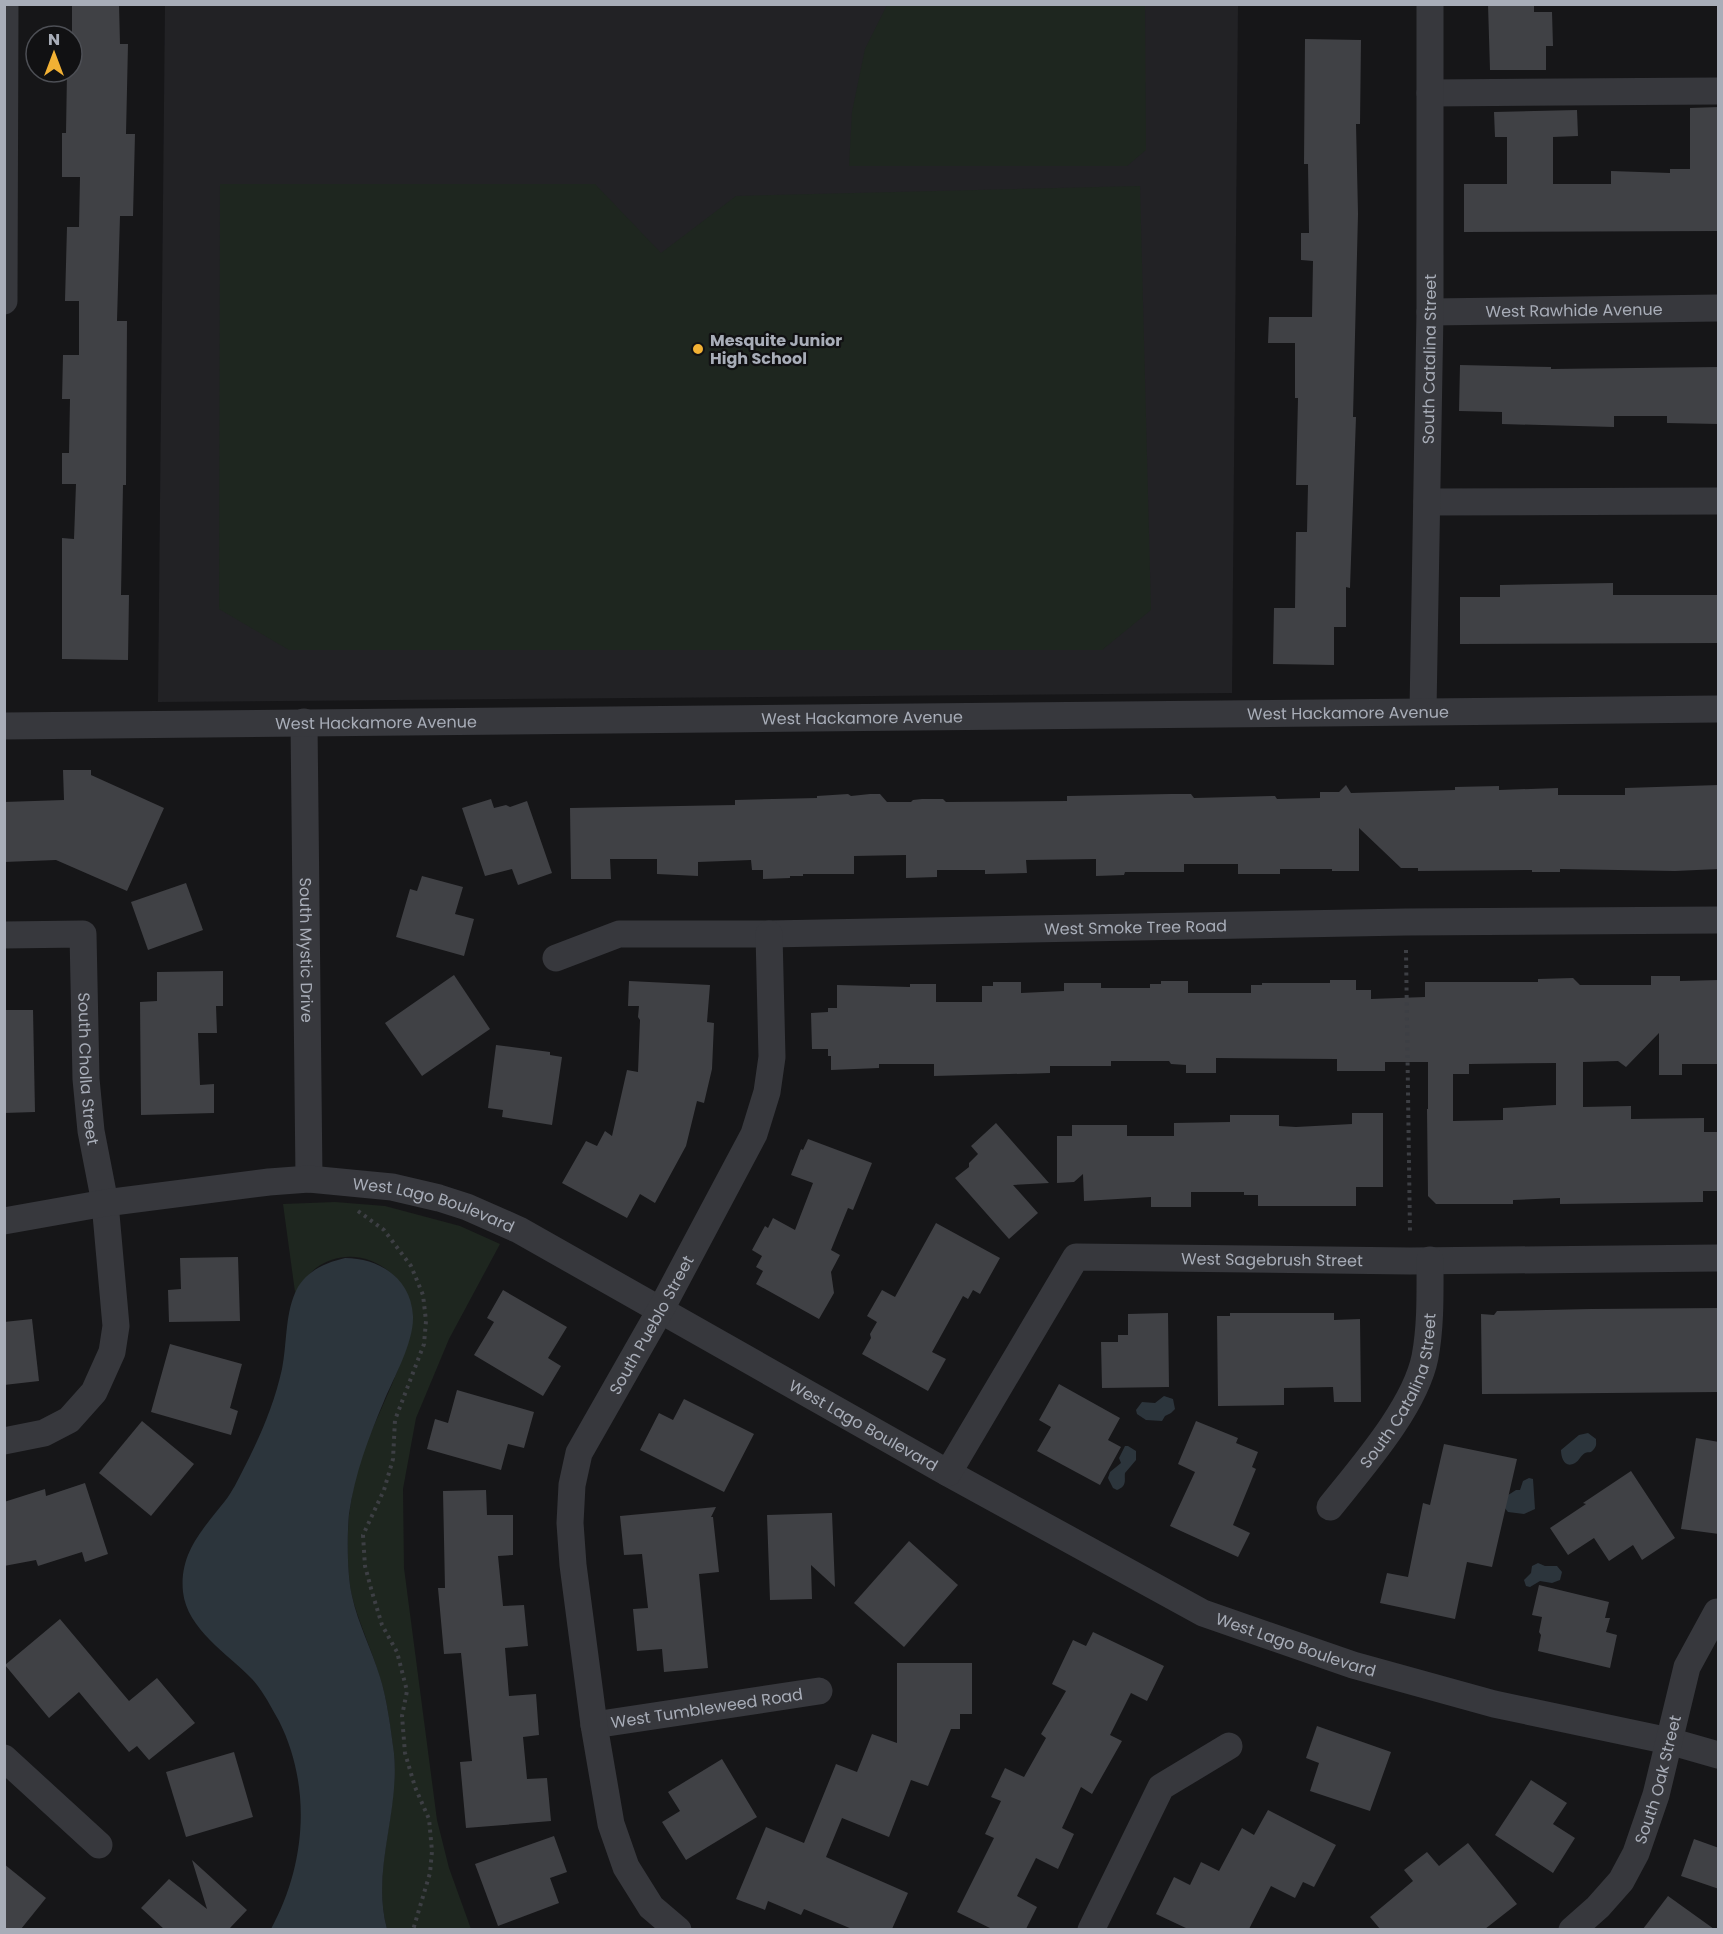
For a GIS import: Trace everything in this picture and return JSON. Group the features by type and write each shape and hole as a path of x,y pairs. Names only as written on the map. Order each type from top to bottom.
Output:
{"street":[{"path":"4,301 5,4"},
{"name":"South Catalina Street","path":"1423,711 1430,312 1430,4"},
{"path":"1430,93 1719,91"},
{"name":"West Rawhide Avenue","path":"1430,312 1719,308"},
{"path":"1427,502 1719,501"},
{"name":"West Hackamore Avenue","path":"4,726 1719,709"},
{"name":"South Mystic Drive","path":"304,722 309,1179"},
{"name":"West Smoke Tree Road","path":"556,958 619,934 769,934 1406,922 1719,920"},
{"name":"South Cholla Street","path":"4,935 84,934 86,1079 91,1131 105,1203"},
{"name":"South Pueblo Street","path":"678,1929 651,1907 626,1867 611,1824 594,1725 573,1565 570,1523 572,1485 579,1453 661,1309 754,1134 767,1092 772,1057 769,934"},
{"name":"West Lago Boulevard","path":"4,1221 105,1203 309,1179 392,1187 439,1198 467,1207 519,1230 948,1473 1203,1613 1353,1665 1494,1704 1669,1741 1719,1755"},
{"path":"4,1441 44,1433 69,1420 94,1392 112,1352 116,1326 105,1203"},
{"name":"West Sagebrush Street","path":"948,1473 1076,1257 1420,1261 1719,1258"},
{"name":"South Catalina Street","path":"1330,1507 1369,1458 1415,1388 1425,1358 1430,1317 1420,1261"},
{"name":"South Oak Street","path":"1572,1929 1598,1907 1621,1881 1636,1853 1656,1795 1687,1667 1717,1611"},
{"name":"West Tumbleweed Road","path":"594,1725 819,1691"},
{"path":"1091,1929 1161,1787 1229,1746"},
{"path":"4,1758 99,1845"}],"path":[{"path":"1406,922 1420,1261"},
{"path":"384,1230 411,1266 423,1295 426,1321 424,1344 395,1420 393,1459 384,1490 363,1535 365,1566 372,1592 382,1624 397,1652 407,1691 402,1716 405,1753 415,1787 429,1819 432,1851 430,1873 413,1929"}],"shaded area":[{"name":"Mesquite Junior High School","path":"165,5 1238,5 1232,693 158,702"},
{"path":"887,5 1145,5 1146,150 1127,166 849,166 852,112 865,49"},
{"path":"220,184 595,184 661,253 736,196 1140,186 1151,610 1102,650 289,650 219,609"},
{"path":"335,1202 385,1206 460,1226 500,1244 449,1339 416,1418 403,1489 404,1568 437,1820 449,1868 471,1929 387,1929 382,1885 393,1798 394,1754 382,1686 350,1588 348,1524 359,1464 408,1342 412,1312 400,1283 389,1271 362,1258 346,1257 331,1260 313,1270 295,1292 283,1204"},
{"path":"345,1258 370,1262 391,1273 406,1291 413,1316 407,1348 358,1470 349,1514 348,1533 350,1587 382,1685 394,1753 393,1798 382,1885 387,1929 271,1929 292,1879 298,1852 300,1799 297,1772 290,1746 263,1694 252,1679 210,1640 192,1618 183,1592 183,1578 185,1565 194,1542 232,1490 266,1421 282,1369 289,1311 295,1293 309,1274"},
{"path":"1164,1396 1173,1399 1175,1409 1162,1421 1146,1420 1137,1414 1136,1410 1142,1402 1155,1403"},
{"path":"1588,1433 1596,1439 1594,1449 1584,1454 1575,1463 1566,1464 1561,1450 1579,1435"},
{"path":"1125,1446 1136,1451 1136,1460 1125,1473 1124,1484 1117,1490 1113,1488 1108,1478 1110,1472 1121,1463 1119,1458"},
{"path":"1533,1479 1535,1509 1524,1514 1508,1512 1504,1507 1505,1497 1520,1490 1523,1481"},
{"path":"1538,1563 1545,1566 1557,1566 1562,1572 1560,1580 1552,1583 1540,1581 1530,1587 1526,1586 1524,1580 1531,1573 1532,1566"}],"building":[{"path":"72,4 119,4 120,44 128,44 126,134 135,134 133,216 120,216 117,321 127,321 126,485 123,485 121,595 129,595 128,660 62,659 62,538 74,539 76,484 62,484 62,453 69,453 70,399 62,399 63,355 79,355 79,301 65,301 67,227 79,227 80,177 62,177 62,133 66,133 67,84 84,84 84,24 72,24"},
{"path":"1488,4 1534,4 1534,12 1552,12 1553,46 1546,46 1546,70 1490,70"},
{"path":"1305,39 1361,40 1360,124 1356,124 1358,214 1353,417 1356,417 1350,588 1346,587 1346,627 1334,627 1334,665 1273,664 1274,608 1295,608 1296,532 1307,532 1308,485 1296,485 1298,398 1295,398 1295,343 1268,343 1269,317 1312,317 1313,261 1301,260 1301,233 1309,233 1308,164 1304,164"},
{"path":"1719,107 1719,231 1464,232 1464,184 1507,184 1507,137 1495,137 1494,112 1577,110 1578,136 1553,137 1553,184 1611,184 1611,171 1670,173 1670,169 1690,169 1690,108"},
{"path":"1460,365 1551,367 1551,369 1719,367 1719,424 1667,423 1667,416 1614,416 1614,427 1502,424 1502,412 1459,411"},
{"path":"1613,583 1613,595 1719,595 1719,643 1460,644 1460,597 1500,597 1500,585"},
{"path":"63,770 91,770 91,775 164,808 127,891 56,860 4,862 4,802 64,800"},
{"path":"1346,785 1351,793 1455,790 1455,787 1499,786 1499,790 1558,788 1558,795 1625,795 1625,788 1719,785 1719,869 1675,871 1560,869 1560,872 1532,872 1532,870 1418,871 1418,868 1401,868 1359,828 1359,871 1280,869 1280,874 1238,874 1238,864 1184,864 1184,872 1125,872 1124,875 1096,876 1096,859 1026,860 1027,873 985,874 985,870 937,870 937,877 906,878 906,855 854,856 854,874 803,874 803,876 790,876 790,878 763,879 763,870 752,870 751,860 698,862 698,876 657,874 657,859 610,859 611,879 571,879 570,808 735,805 735,800 817,798 817,796 848,794 851,796 880,794 887,802 911,802 922,799 943,799 946,802 1067,801 1067,796 1171,794 1191,794 1194,798 1275,796 1277,799 1320,798 1320,792 1339,792"},
{"path":"491,799 494,808 506,805 510,807 527,801 552,873 518,885 512,869 485,876 462,808"},
{"path":"422,876 463,887 455,914 474,919 464,956 396,937 410,889 417,891"},
{"path":"186,883 203,930 148,950 131,902"},
{"path":"223,971 223,1006 216,1006 217,1033 198,1033 200,1085 214,1084 214,1113 141,1115 140,1002 157,1001 157,972"},
{"path":"454,975 490,1029 422,1076 385,1023"},
{"path":"1651,976 1680,976 1680,981 1719,980 1719,1064 1682,1064 1682,1075 1659,1075 1659,1033 1626,1067 1618,1061 1583,1062 1583,1107 1631,1106 1631,1119 1704,1118 1704,1132 1719,1132 1719,1191 1703,1191 1703,1202 1560,1204 1560,1198 1513,1200 1513,1204 1436,1204 1428,1196 1428,1062 1385,1062 1385,1071 1337,1071 1337,1059 1216,1058 1216,1073 1186,1073 1186,1065 1171,1064 1169,1061 1111,1061 1111,1066 1050,1066 1050,1073 934,1076 934,1064 879,1064 879,1068 831,1070 831,1056 828,1056 828,1049 812,1049 811,1013 828,1012 828,1008 837,1008 837,985 910,987 910,984 936,984 936,1002 982,1002 982,986 993,986 993,982 1021,982 1021,993 1064,991 1064,983 1101,983 1101,988 1150,988 1150,984 1161,984 1161,981 1188,981 1188,993 1251,993 1251,985 1262,985 1262,983 1330,983 1330,980 1356,980 1356,990 1371,990 1371,999 1425,997 1425,982 1538,982 1538,979 1573,978 1580,985 1651,985","holes":["1556,1063 1556,1105 1503,1108 1503,1120 1453,1121 1453,1074 1469,1074 1469,1064"]},
{"path":"629,981 710,985 707,1022 714,1023 712,1069 704,1103 697,1101 686,1146 655,1203 640,1194 627,1218 562,1183 586,1141 597,1146 605,1131 612,1136 627,1070 638,1072 639,1006 628,1006"},
{"path":"4,1010 33,1010 35,1112 4,1113"},
{"path":"496,1045 550,1052 550,1055 562,1057 552,1125 502,1117 503,1110 488,1108"},
{"path":"1352,1113 1383,1113 1383,1187 1356,1187 1356,1206 1258,1206 1258,1195 1244,1195 1244,1192 1191,1192 1191,1207 1151,1207 1151,1197 1084,1201 1083,1174 1074,1182 1057,1183 1057,1136 1072,1136 1072,1125 1127,1125 1127,1136 1174,1136 1174,1123 1230,1122 1230,1115 1279,1115 1279,1126 1296,1127 1352,1124"},
{"path":"996,1123 1049,1183 1013,1185 1038,1213 1009,1239 955,1178 969,1167 969,1163 978,1154 971,1146"},
{"path":"808,1139 872,1163 853,1210 848,1208 831,1250 840,1255 831,1272 834,1293 819,1319 756,1284 763,1271 756,1267 762,1256 752,1250 765,1226 768,1228 773,1218 795,1230 813,1183 791,1175 801,1149 803,1150"},
{"path":"936,1223 1000,1258 980,1294 973,1290 968,1299 963,1296 932,1352 946,1359 928,1391 862,1354 877,1322 867,1316 882,1290 895,1297"},
{"path":"238,1257 240,1321 169,1322 168,1290 181,1289 180,1258"},
{"path":"503,1290 567,1327 548,1358 561,1366 543,1396 474,1355 494,1322 487,1318"},
{"path":"1719,1308 1719,1392 1482,1394 1481,1314 1494,1315 1497,1311"},
{"path":"1168,1313 1169,1387 1102,1388 1101,1342 1118,1342 1118,1335 1128,1335 1128,1314"},
{"path":"1230,1313 1334,1313 1334,1320 1360,1319 1361,1402 1334,1402 1333,1387 1284,1388 1284,1405 1218,1406 1217,1316 1230,1316"},
{"path":"32,1319 39,1381 4,1385 4,1322"},
{"path":"170,1344 242,1364 230,1408 238,1411 231,1435 151,1412"},
{"path":"1059,1384 1120,1418 1108,1440 1121,1447 1100,1485 1037,1451 1051,1427 1039,1420"},
{"path":"457,1390 534,1412 524,1448 508,1444 501,1470 427,1449 435,1419 448,1423"},
{"path":"684,1399 754,1434 724,1492 640,1450 659,1413 673,1420"},
{"path":"142,1421 194,1464 151,1516 99,1473"},
{"path":"1196,1421 1238,1438 1236,1443 1258,1452 1252,1467 1256,1469 1233,1525 1250,1533 1238,1557 1170,1526 1195,1472 1178,1464"},
{"path":"1696,1438 1719,1442 1719,1534 1681,1529"},
{"path":"1444,1444 1517,1459 1492,1567 1467,1562 1455,1619 1380,1603 1387,1573 1408,1577 1423,1503 1430,1505"},
{"path":"1631,1471 1675,1538 1642,1560 1633,1545 1609,1561 1594,1538 1568,1555 1550,1528"},
{"path":"85,1483 108,1554 85,1562 82,1552 38,1566 36,1560 4,1566 4,1502 45,1489 46,1496"},
{"path":"486,1490 487,1515 513,1515 513,1555 498,1556 503,1606 524,1605 528,1646 505,1648 509,1696 536,1694 539,1735 523,1737 527,1779 547,1778 551,1821 466,1828 460,1762 472,1761 461,1653 444,1654 438,1588 445,1588 443,1491"},
{"path":"716,1507 711,1517 713,1517 719,1572 699,1574 708,1668 664,1672 662,1649 637,1651 633,1609 648,1608 642,1554 624,1555 620,1516"},
{"path":"832,1513 835,1587 811,1565 812,1599 770,1600 767,1515"},
{"path":"909,1541 958,1585 904,1647 854,1603"},
{"path":"1539,1585 1609,1602 1605,1618 1610,1618 1606,1632 1617,1635 1610,1668 1538,1651 1542,1617 1532,1615"},
{"path":"60,1619 129,1701 157,1678 195,1723 149,1760 137,1746 129,1752 79,1692 49,1718 5,1665"},
{"path":"1093,1632 1164,1666 1147,1701 1131,1693 1110,1735 1122,1741 1092,1794 1081,1787 1062,1828 1074,1834 1058,1869 1036,1858 1017,1896 1037,1907 1026,1929 992,1929 957,1912 994,1838 985,1834 1001,1801 991,1797 1005,1768 1024,1777 1046,1738 1041,1734 1066,1691 1052,1684 1073,1640 1086,1646"},
{"path":"897,1663 972,1663 972,1714 960,1714 960,1729 951,1729 928,1786 911,1780 889,1837 842,1818 826,1857 908,1893 892,1929 852,1929 804,1909 801,1915 768,1901 765,1910 736,1899 766,1827 804,1843 836,1764 857,1772 872,1734 897,1743"},
{"path":"1317,1726 1391,1752 1370,1811 1310,1791 1319,1763 1306,1758"},
{"path":"234,1752 253,1817 186,1837 166,1772"},
{"path":"722,1759 757,1817 686,1860 662,1822 680,1811 668,1792"},
{"path":"1531,1780 1567,1803 1553,1824 1575,1838 1553,1873 1495,1835"},
{"path":"1268,1810 1336,1845 1314,1887 1303,1882 1295,1898 1271,1886 1249,1929 1188,1929 1156,1914 1174,1877 1190,1885 1201,1862 1219,1871 1242,1828 1254,1835"},
{"path":"554,1836 567,1872 550,1878 559,1903 498,1926 475,1864"},
{"path":"1694,1839 1719,1848 1719,1889 1681,1876"},
{"path":"1468,1843 1517,1904 1485,1929 1380,1929 1370,1917 1413,1881 1404,1870 1427,1852 1439,1866"},
{"path":"192,1860 247,1910 230,1928 233,1929 164,1929 141,1908 169,1879 207,1909"},
{"path":"4,1864 46,1898 21,1929 4,1929"},
{"path":"1668,1896 1714,1929 1643,1929"}],"place":[{"name":"Mesquite Junior High School","path":"698,349"}]}
